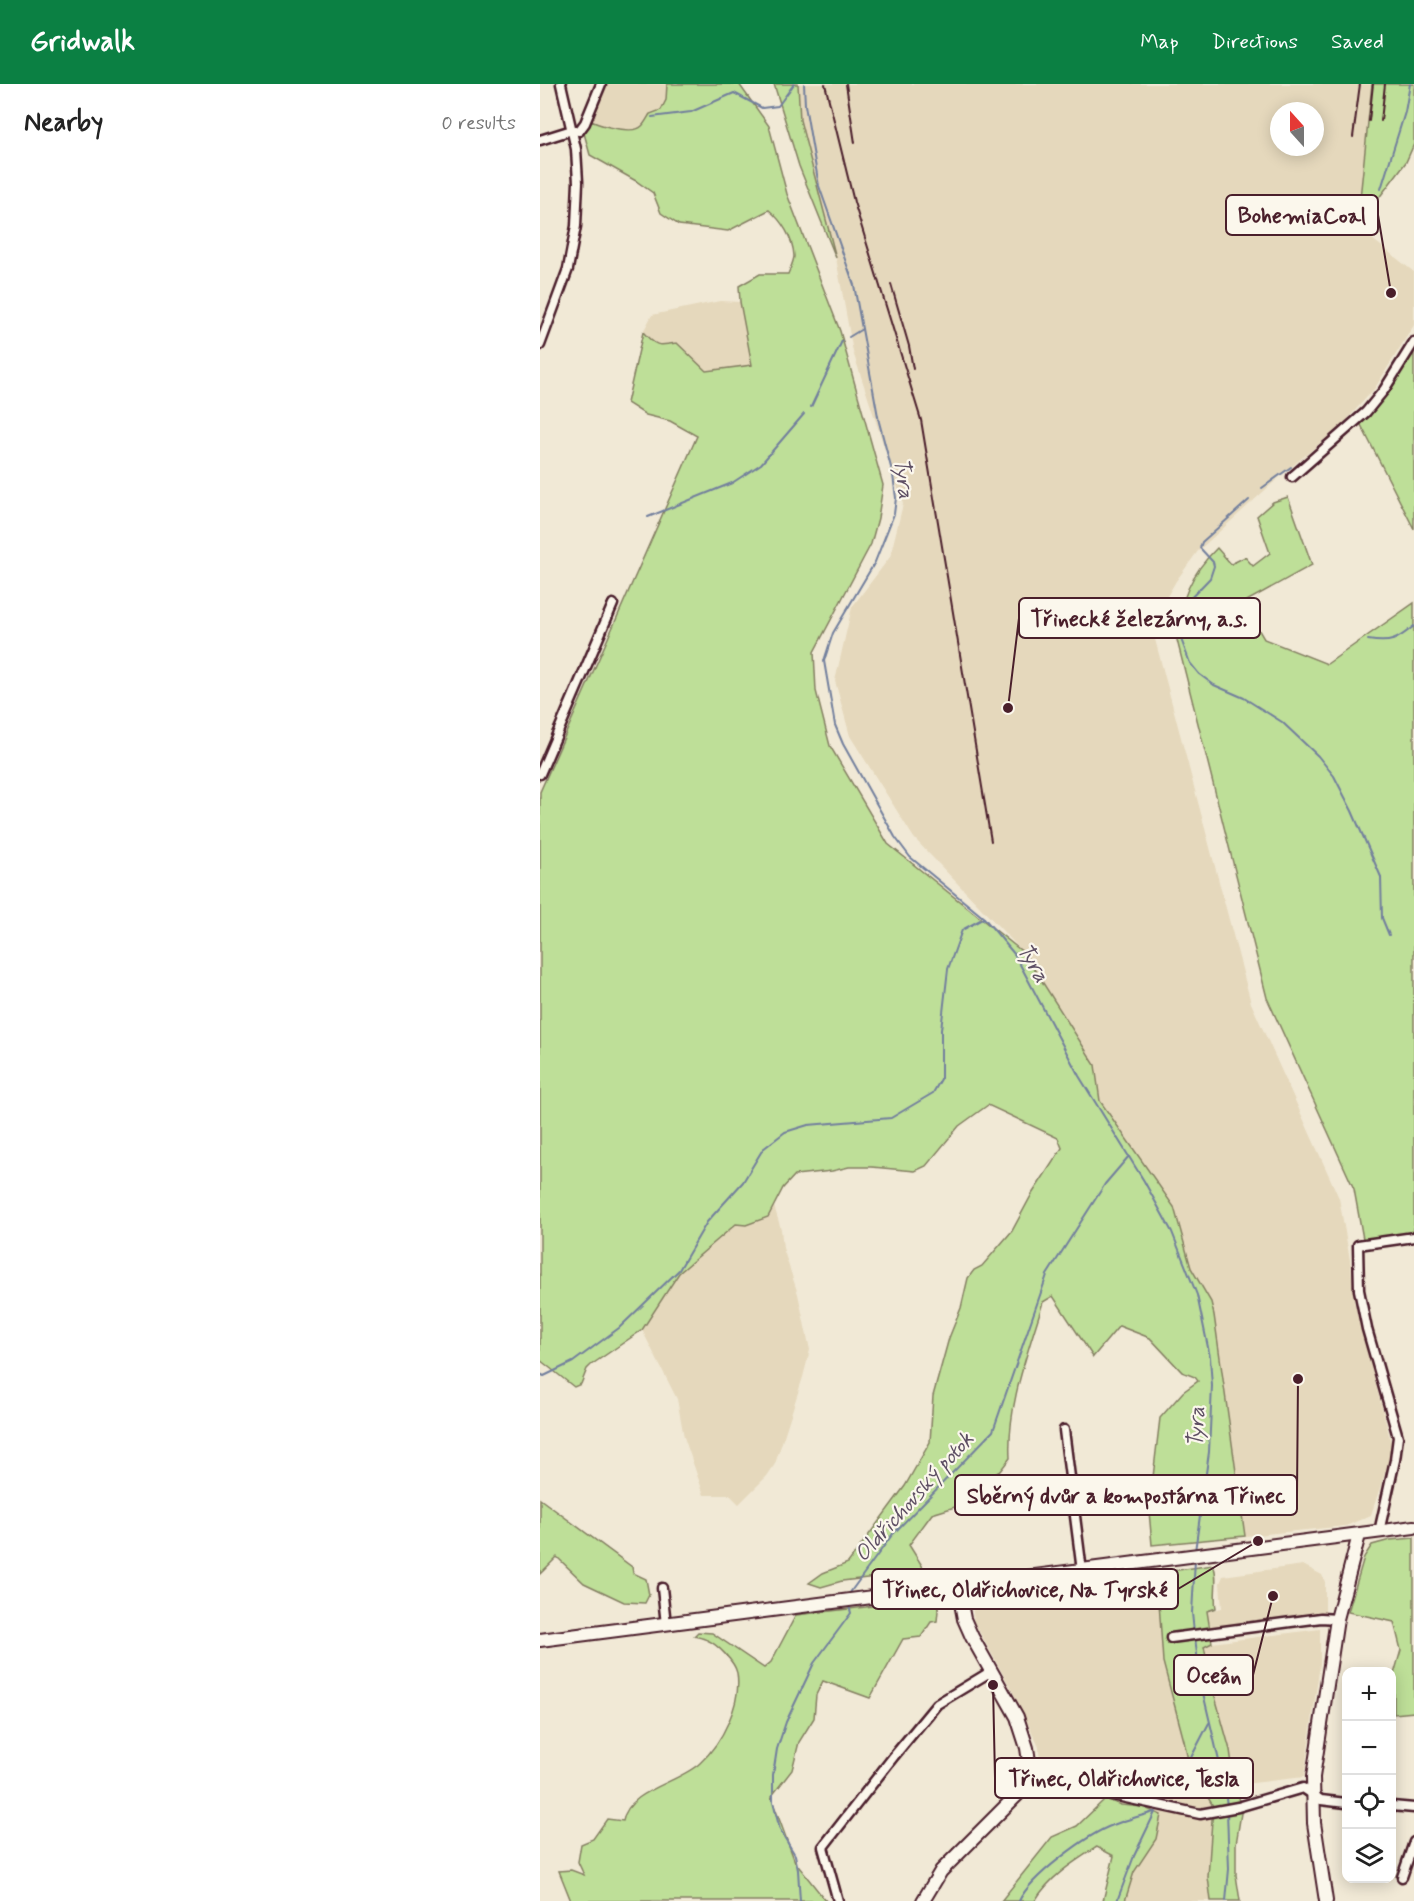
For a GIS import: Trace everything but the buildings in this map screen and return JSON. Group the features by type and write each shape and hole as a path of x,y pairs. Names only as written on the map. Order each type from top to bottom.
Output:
{"main road":[{"path":"540,1640 1414,1527"},
{"path":"1326,1901 1314,1823 1313,1777 1337,1619 1359,1534"},
{"path":"923,1901 941,1871 1017,1795 1029,1777 1028,1748 1017,1717 990,1672 964,1619 958,1587"}],"street":[{"path":"540,345 568,270 576,226 577,160 561,84"},
{"path":"540,141 572,130 579,131 585,123 601,84"},
{"path":"1292,477 1366,412 1384,390 1414,342"},
{"path":"540,774 613,604"},
{"path":"1379,1532 1398,1437 1367,1329 1359,1290 1358,1245 1414,1237"},
{"path":"1064,1430 1082,1571"},
{"path":"662,1588 666,1624"},
{"path":"1171,1638 1321,1618 1337,1619"},
{"path":"838,1901 823,1847 937,1704 990,1672"},
{"path":"1029,1777 1200,1814 1236,1807 1303,1788 1321,1800 1342,1802"},
{"path":"1396,1806 1414,1808"},
{"path":"1402,1877 1414,1842"}],"shaded area":[{"path":"606,84 667,84 666,100 661,111 650,114 642,126 634,131 599,125 591,121"},
{"path":"798,84 1414,84 1414,144 1406,162 1357,227 1414,272 1414,325 1375,388 1343,424 1285,472 1198,551 1176,581 1151,624 1251,1003 1339,1198 1351,1266 1354,1301 1391,1442 1390,1457 1371,1515 1346,1526 1245,1536 1214,1315 1211,1302 1191,1268 1174,1207 1100,1101 1095,1065 1024,953 914,838 850,736 835,681 852,607 890,557 903,504 853,352 836,258 800,120"},
{"path":"720,301 740,302 753,365 706,371 677,344 660,346 653,344 643,332 652,315"},
{"path":"774,1206 781,1229 783,1248 798,1294 810,1350 775,1464 767,1476 739,1504 730,1495 704,1495 684,1437 677,1399 642,1330 679,1273 736,1224 746,1225 768,1217"},
{"path":"1303,1565 1322,1575 1325,1582 1325,1613 1320,1622 1211,1636 1207,1611 1222,1608 1220,1583 1223,1576"},
{"path":"1157,1573 1163,1662 1189,1765 1213,1806 1208,1877 1211,1901 1125,1901 1134,1872 1143,1807 1121,1805 1105,1799 1109,1789 1040,1772 1039,1747 1013,1692 974,1622 971,1598"},
{"path":"1320,1629 1320,1664 1304,1777 1235,1785 1230,1751 1204,1647 1212,1643"}],"green space":[{"path":"667,84 739,84 769,126 787,194 840,331 883,485 871,544 814,652 816,691 830,746 888,844 1024,953 1095,1065 1100,1101 1174,1207 1191,1268 1211,1302 1214,1315 1245,1536 1152,1545 1149,1511 1160,1418 1183,1392 1198,1381 1195,1377 1182,1372 1150,1338 1119,1326 1093,1357 1053,1296 1043,1302 1020,1379 1012,1418 1010,1458 1000,1471 972,1488 965,1504 932,1514 909,1545 931,1580 904,1581 876,1577 842,1581 821,1587 809,1583 823,1573 848,1563 905,1486 930,1442 933,1396 949,1338 961,1308 968,1278 974,1270 982,1266 1012,1231 1032,1194 1062,1148 1058,1138 988,1105 959,1126 926,1166 915,1171 849,1167 795,1175 783,1188 768,1217 746,1225 736,1224 679,1273 642,1330 591,1365 581,1384 574,1387 540,1360 540,792 697,436 670,421 646,415 627,403 643,332 658,344 677,343 706,371 752,365 739,286 760,274 788,274 794,258 792,243 786,230 769,210 728,231 679,225 661,213 653,193 590,155 584,133 591,121 618,129 638,129 650,114 661,110 666,100"},
{"path":"774,84 798,84 800,120 836,258 799,166"},
{"path":"1372,84 1414,84 1414,144 1406,162 1357,227"},
{"path":"1414,353 1414,529 1360,423 1374,410"},
{"path":"1288,497 1312,565 1243,603 1264,639 1327,664 1414,603 1414,1235 1363,1239 1354,1189 1267,998 1176,636 1188,588 1208,558 1217,548 1231,564 1245,557 1253,566 1270,553 1257,516 1273,502"},
{"path":"540,1499 632,1567 633,1573 646,1579 649,1595 645,1603 624,1602 584,1583 557,1557 540,1574"},
{"path":"1414,1538 1414,1712 1396,1714 1396,1667 1401,1650 1394,1622 1348,1612 1364,1557 1372,1545 1390,1540"},
{"path":"1213,1565 1216,1575 1216,1608 1207,1611 1212,1643 1204,1647 1242,1807 1236,1844 1236,1875 1240,1901 1211,1901 1208,1877 1213,1806 1189,1765 1163,1662 1157,1573"},
{"path":"914,1600 939,1600 937,1621 931,1622 921,1637 903,1639 870,1698 823,1681 816,1695 814,1718 799,1742 792,1770 771,1797 795,1862 826,1901 571,1901 559,1871 571,1870 584,1875 578,1862 581,1844 593,1839 607,1819 623,1821 627,1810 644,1794 700,1763 716,1745 729,1722 738,1685 736,1669 716,1645 694,1636 698,1632 712,1633 764,1668 771,1662 796,1615"},
{"path":"1105,1799 1121,1805 1143,1807 1161,1815 1156,1839 1134,1872 1125,1901 1103,1901 1114,1856 1097,1847 1055,1877 1035,1901 1001,1901 1052,1837 1077,1826"}],"waterway":[{"path":"652,117 691,112 734,93 762,108 778,106 794,84"},
{"name":"Tyra","path":"804,84 805,105 819,186 854,285 879,422 893,475 896,498 894,514 875,562 833,633 824,661 835,725 843,744 895,837 910,857 984,918 1015,955 1079,1076 1144,1181 1172,1232 1197,1295 1210,1357 1212,1386 1209,1452 1195,1551"},
{"path":"1381,189 1405,112 1410,84"},
{"path":"849,337 862,329"},
{"path":"811,407 842,341"},
{"path":"648,517 732,483 761,464 804,414"},
{"path":"1262,488 1291,467"},
{"path":"1249,500 1202,542 1200,548 1214,566 1210,578 1186,603 1181,616 1181,639 1190,663 1199,674 1214,685 1244,698 1282,722 1318,756 1334,776 1381,877 1382,918 1389,935"},
{"path":"1368,640 1393,640 1414,626"},
{"path":"540,1374 544,1376 573,1362 619,1328 679,1270 707,1222 743,1182 763,1149 785,1132 808,1125 891,1118 933,1093 941,1079 941,1030 948,969 962,930 984,918"},
{"name":"Oldřichovský potok","path":"849,1594 892,1535 993,1431 1047,1275 1105,1184 1129,1156"},
{"name":"Tyra","path":"1194,1632 1192,1613 1195,1560"},
{"name":"Oldřichovský potok","path":"800,1901 795,1855 780,1830 773,1802 773,1775 777,1749 786,1722 814,1663 851,1613 849,1606"},
{"name":"Tyra","path":"1195,1637 1200,1680 1227,1805"},
{"path":"1161,1803 1184,1771 1209,1723"},
{"path":"1117,1901 1134,1856 1157,1808"},
{"name":"Tyra","path":"1226,1901 1229,1869 1227,1811"},
{"path":"1019,1901 1025,1891 1047,1869 1089,1837 1113,1825 1154,1812"}],"railway":[{"path":"825,84 854,202 921,420 991,841"},
{"path":"846,84 855,143"},
{"path":"1353,137 1360,84"},
{"path":"1369,121 1373,84"},
{"path":"1381,121 1385,84"},
{"path":"891,284 909,346 913,369"}],"place":[{"name":"BohemiaCoal","path":"1391,293"},
{"name":"Třinecké železárny, a.s.","path":"1008,708"},
{"name":"Sběrný dvůr a kompostárna Třinec","path":"1298,1379"},
{"name":"Třinec, Oldřichovice, Na Tyrské","path":"1258,1541"},
{"name":"Oceán","path":"1273,1596"},
{"name":"Třinec, Oldřichovice, Tesla","path":"993,1685"}]}
